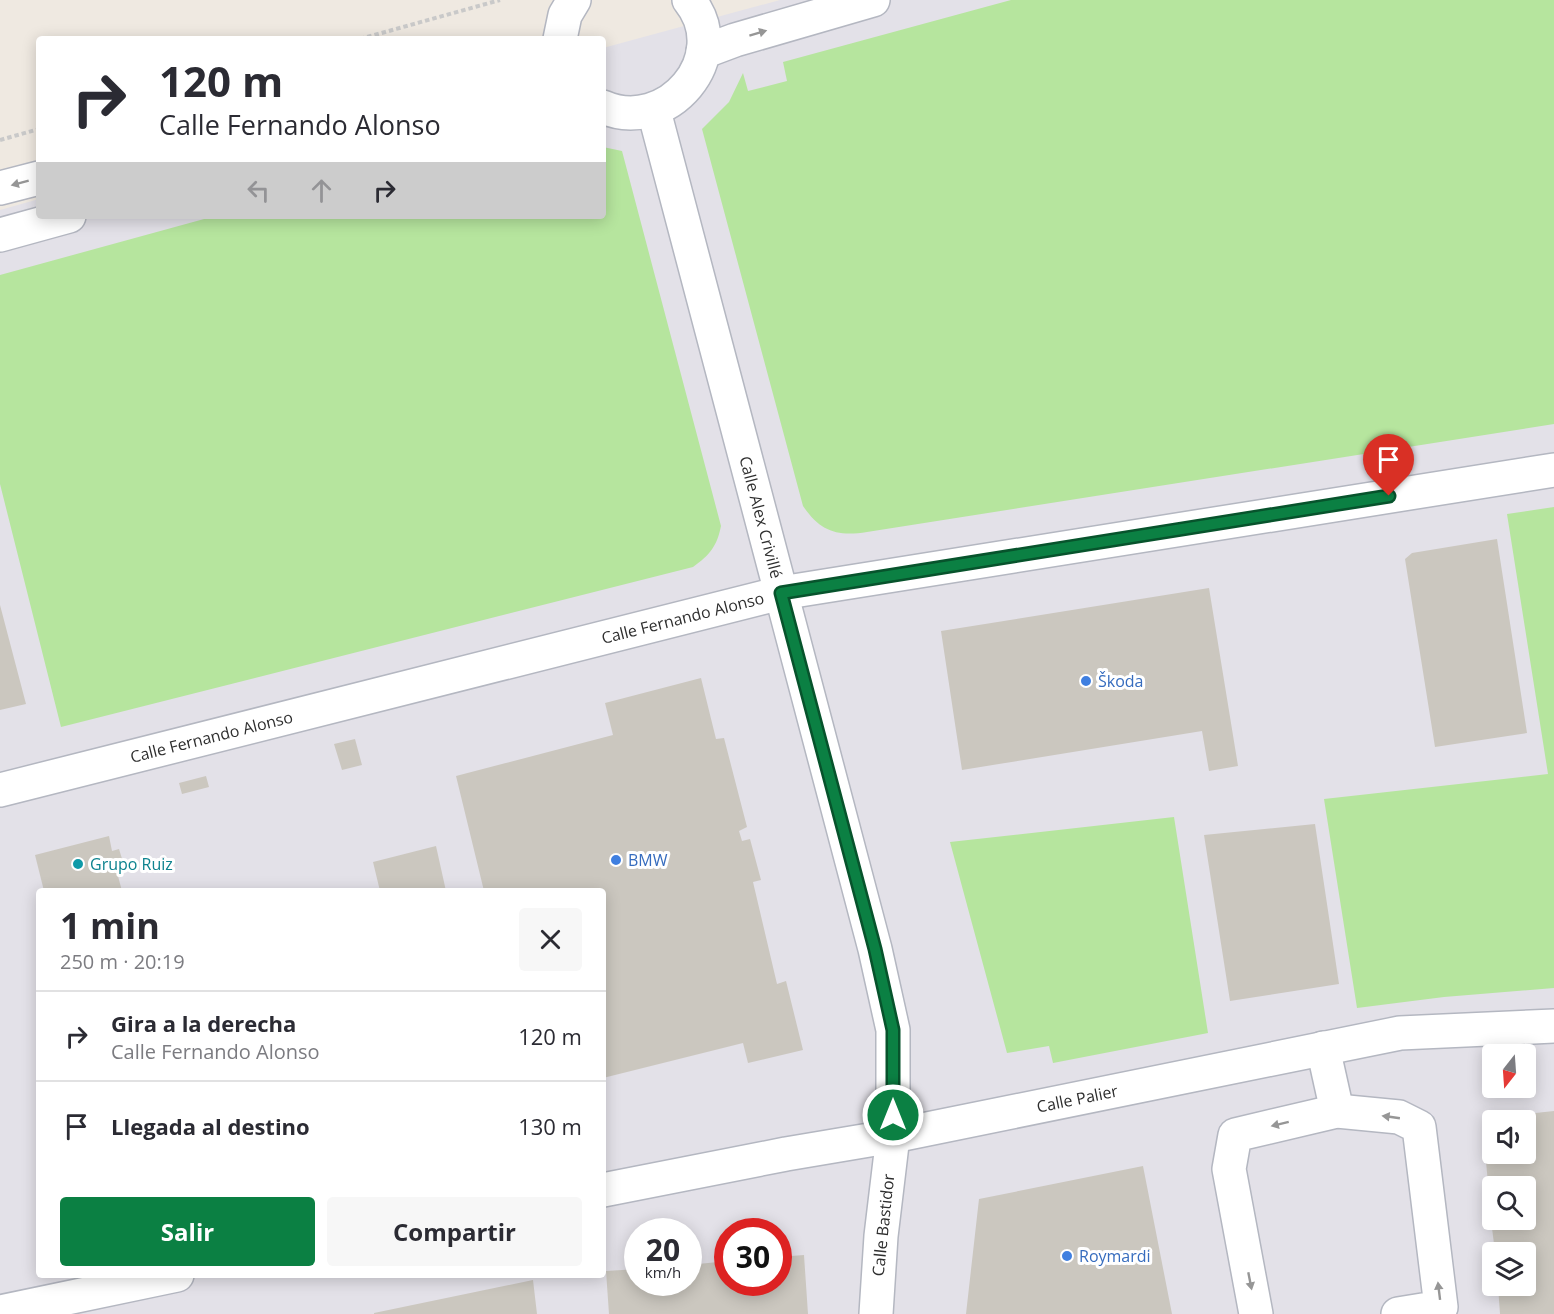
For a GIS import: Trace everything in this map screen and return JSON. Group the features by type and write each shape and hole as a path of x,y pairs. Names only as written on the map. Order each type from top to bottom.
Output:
{"street":[{"path":"557,36 574,0"},
{"path":"703,52 735,40 873,0"},
{"path":"606,108 633,114 654,111 672,102 687,88 697,71 703,52 702,2"},
{"name":"Calle Alex Crivillé","path":"654,111 875,949 893,1030 893,1136"},
{"path":"0,188 36,179"},
{"path":"0,235 58,219"},
{"name":"Calle Fernando Alonso","path":"0,790 781,593 1554,470"},
{"name":"Calle Palier","path":"606,1189 786,1154 893,1136 1400,1033 1554,1026"},
{"path":"1323,1048 1337,1111"},
{"path":"1256,1314 1229,1169 1235,1135 1337,1111 1400,1118 1419,1127 1441,1306 1398,1314"},
{"name":"Calle Bastidor","path":"876,1314 881,1236 893,1136"},
{"path":"0,1312 163,1278"}],"path":[{"path":"371,36 500,0"},
{"path":"0,140 36,130"}],"shaded area":[{"path":"780,0 1554,0 1554,1314 0,1314 0,210 36,200 36,219 606,219 606,47"}],"green space":[{"path":"1011,0 1554,0 1554,424 867,532 838,533 823,527 803,506 702,129 729,102 743,73 748,91 787,81 783,62"},
{"path":"606,148 622,151 721,526 715,545 693,567 61,727 0,484 0,275 204,219 606,219"},
{"path":"1554,507 1554,988 1444,997 1357,1008 1324,799 1548,774 1507,514"},
{"path":"1174,817 1208,1033 1053,1063 1049,1046 1007,1053 950,842"}],"building":[{"path":"1497,539 1527,733 1435,747 1405,559 1412,553"},
{"name":"Škoda","path":"1209,588 1238,766 1209,771 1202,731 962,770 941,631"},
{"path":"0,605 26,704 0,710"},
{"name":"BMW","path":"701,678 716,739 724,738 747,827 739,831 742,841 750,839 761,880 753,882 777,984 786,981 803,1050 748,1063 743,1043 606,1077 606,888 483,888 456,776 613,735 605,703"},
{"path":"355,739 362,765 342,770 334,744"},
{"path":"206,776 209,787 182,794 179,783"},
{"path":"1315,824 1339,984 1230,1001 1204,835"},
{"name":"Grupo Ruiz","path":"109,836 112,851 119,849 123,862 115,865 121,888 43,888 35,855"},
{"path":"436,846 445,888 379,888 373,862"},
{"path":"1554,1111 1554,1314 1500,1314 1499,1296 1536,1296 1536,1242 1494,1242 1492,1230 1536,1230 1536,1176 1487,1176 1486,1164 1536,1164 1536,1113"},
{"name":"Roymardi","path":"1143,1166 1172,1314 966,1314 979,1199"},
{"path":"804,1255 808,1314 609,1314 606,1271 624,1270 624,1296 702,1296 702,1264 714,1262 714,1296 792,1296 792,1256"},
{"path":"533,1280 537,1314 374,1314 374,1313"}],"place":[{"name":"Škoda","path":"1086,681"},
{"name":"BMW","path":"616,860"},
{"name":"Grupo Ruiz","path":"78,864"},
{"name":"Roymardi","path":"1067,1256"}],"route":[{"path":"893,1115 893,1030 875,949 781,593 1389,496"}]}
